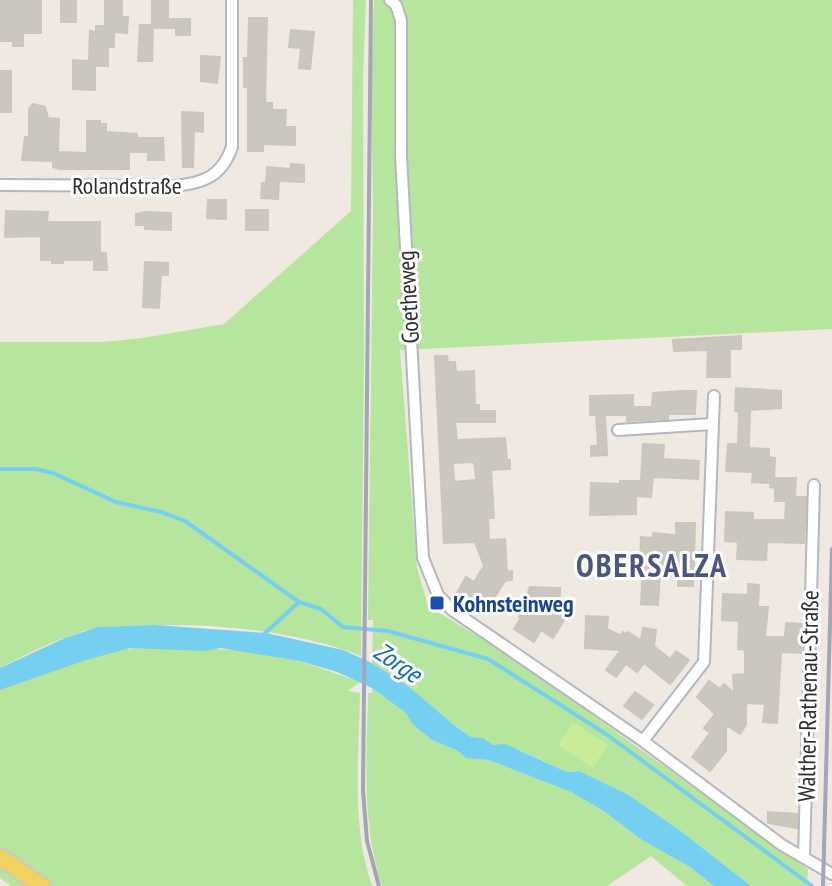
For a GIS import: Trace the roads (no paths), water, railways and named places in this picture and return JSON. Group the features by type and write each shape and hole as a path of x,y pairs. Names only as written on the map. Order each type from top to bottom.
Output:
{"main road":[{"path":"0,857 42,886"}],"street":[{"name":"Rolandstraße","path":"0,185 175,186 193,185 213,176 226,164 232,147 232,0"},
{"name":"Goetheweg","path":"390,0 396,5 401,20 401,156 423,558 438,595 473,625 643,741"},
{"path":"714,396 704,662 643,741 804,858 832,874"},
{"path":"618,430 712,424"},
{"name":"Walther-Rathenau-Straße","path":"804,858 814,485"}],"water":[{"path":"155,625 266,633 343,650 372,663 408,686 471,737 483,738 493,745 505,744 567,772 579,771 627,794 751,886 714,886 690,867 642,840 602,810 571,792 489,760 466,758 458,751 432,740 413,725 406,713 372,688 337,672 300,661 221,648 205,651 130,648 0,690 0,668 65,638 98,627"}],"waterway":[{"name":"Zorge","path":"0,469 36,469 53,473 116,502 185,521 299,602 321,609 343,627 388,631 488,659 606,734 812,886"},
{"path":"263,635 299,602"}],"railway":[{"path":"371,0 363,790 367,841 379,886"},
{"path":"823,886 832,549"}],"place":[{"name":"Kohnsteinweg","path":"437,603"}],"district":[{"name":"OBERSALZA","path":"652,565"}]}
